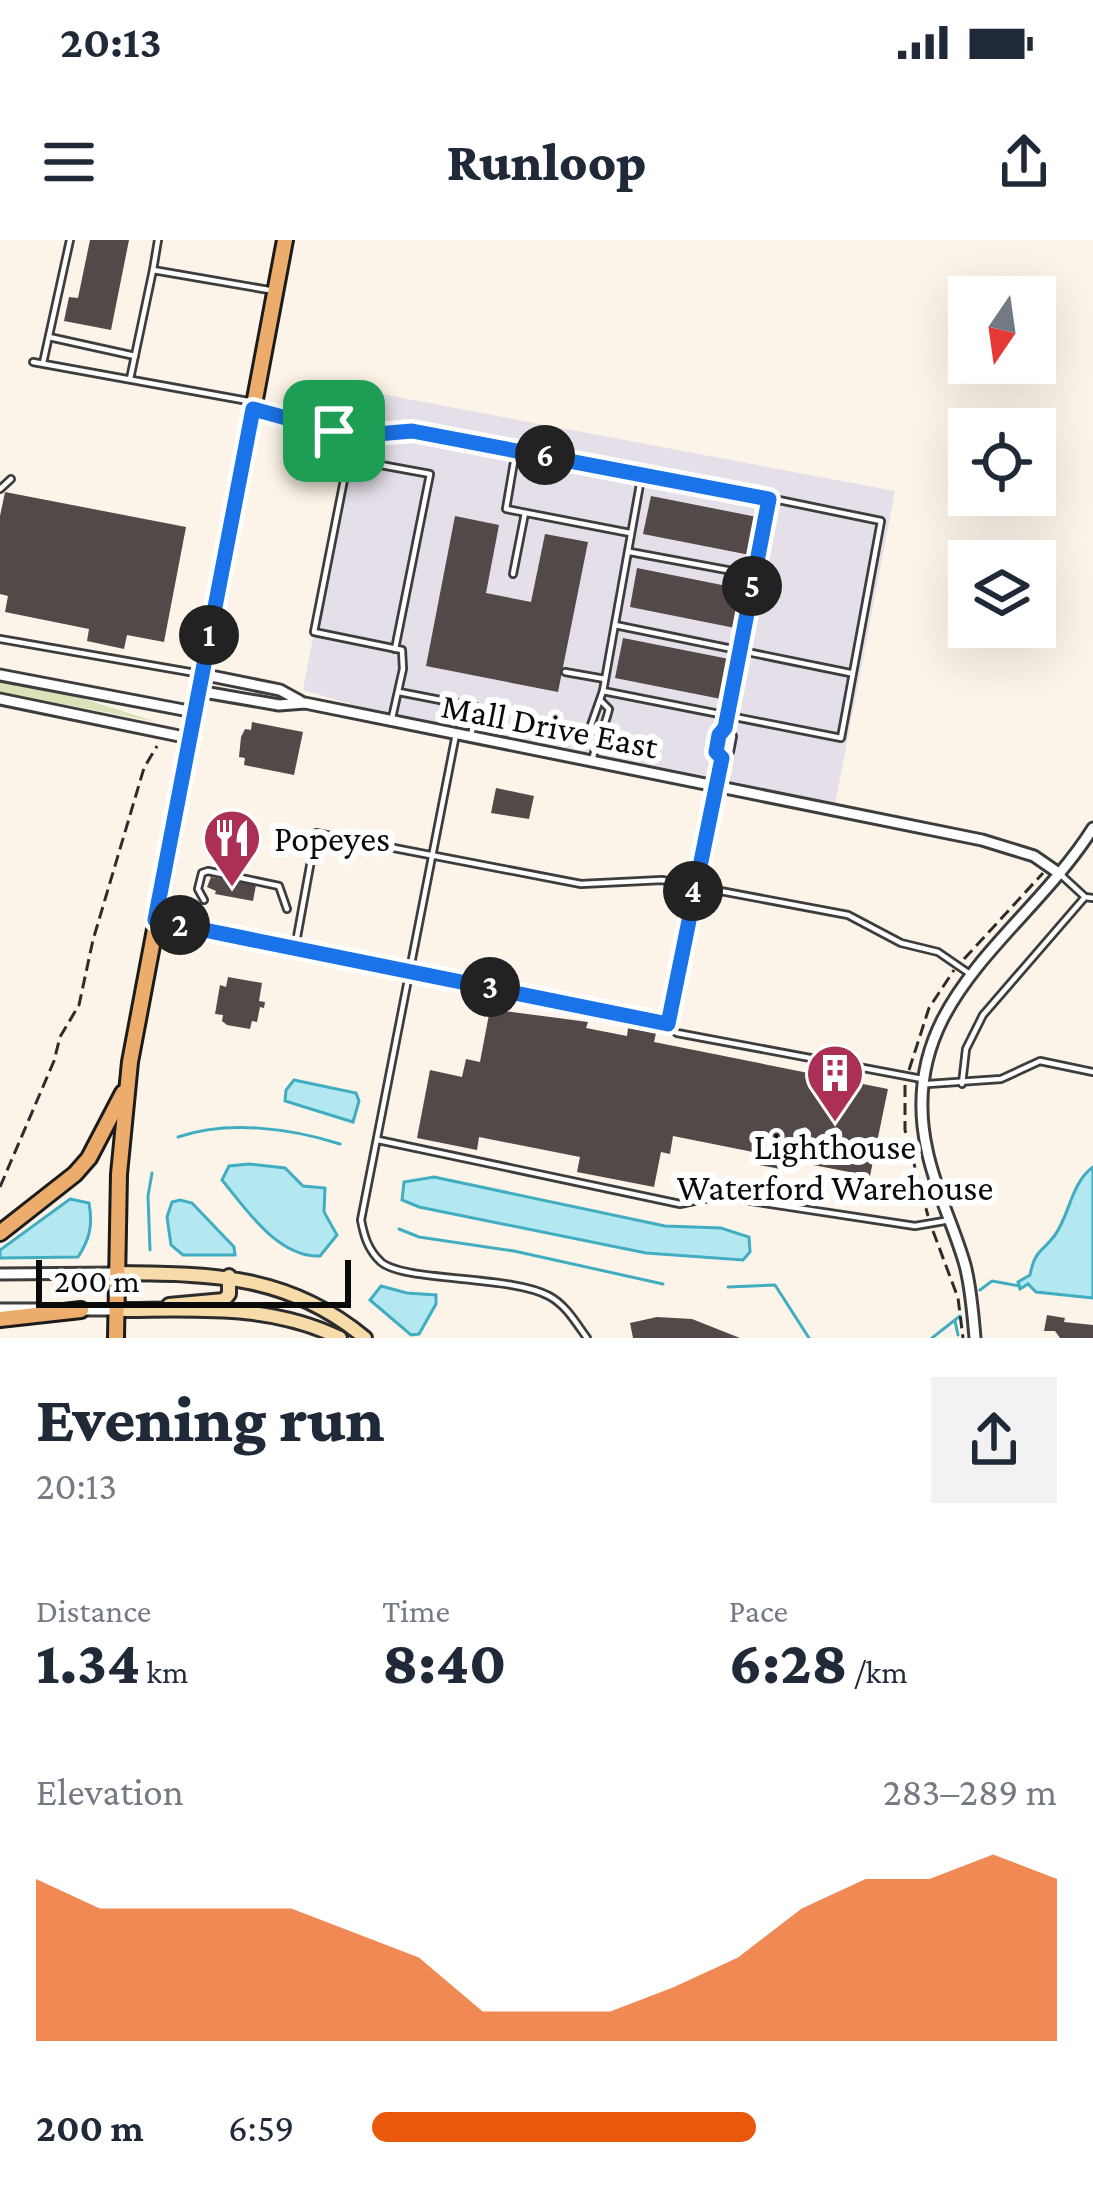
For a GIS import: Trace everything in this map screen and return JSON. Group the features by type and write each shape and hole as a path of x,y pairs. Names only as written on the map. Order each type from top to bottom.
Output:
{"main road":[{"path":"116,1338 126,1088 285,240"},
{"path":"0,1233 89,1158 126,1088"},
{"path":"116,1273 229,1276 304,1299 365,1338"},
{"path":"151,1310 183,1301 224,1300 230,1294 229,1276"},
{"path":"0,1319 81,1310"},
{"path":"116,1310 266,1313 340,1338"}],"street":[{"name":"Mall Drive East","path":"201,674 280,690 305,703"},
{"path":"0,675 194,712"},
{"name":"Mall Drive East","path":"198,691 279,704 305,703 1015,848 1060,874"},
{"path":"0,698 189,738"},
{"path":"975,1338 966,1270 927,1153 925,1059 954,993 1060,874 1093,828"},
{"path":"0,1274 116,1273"},
{"path":"0,1310 116,1310"}],"lane":[{"path":"43,364 70,240"},
{"path":"130,379 158,240"},
{"path":"153,270 275,291"},
{"path":"49,337 135,356"},
{"path":"33,362 253,406 281,414 289,422 325,429 377,434 412,431 881,521 841,738 603,691"},
{"path":"281,414 291,409 339,418 350,428"},
{"path":"350,428 314,632 402,650 392,722"},
{"path":"516,450 506,508 632,534"},
{"path":"348,458 430,474 395,649"},
{"path":"597,734 591,725 601,701 642,473"},
{"path":"0,489 11,479"},
{"path":"722,758 716,752 719,735 725,728 769,499"},
{"path":"514,574 525,513"},
{"path":"628,551 754,575"},
{"path":"615,625 853,674"},
{"path":"0,639 201,674"},
{"path":"565,672 605,679"},
{"path":"398,692 476,707 471,737"},
{"path":"592,761 597,734 609,709 601,701"},
{"path":"668,1024 713,786 722,758 730,752 733,736 725,728"},
{"path":"456,734 361,1220 366,1242 392,1268 545,1293 560,1303 587,1338"},
{"path":"295,948 316,833 581,884 662,880 848,915 901,944 938,952 970,974"},
{"path":"204,900 198,889 202,873 208,871 279,886 287,909"},
{"path":"962,1084 966,1049 982,1015 1089,897 1060,874"},
{"path":"155,920 668,1024 676,1033 922,1081 962,1084 1000,1079 1040,1061 1093,1072"},
{"path":"377,1139 680,1204 718,1196 915,1226 950,1220"}],"path":[{"path":"0,1186 61,1037 79,1005 93,940 144,768 157,746"}],"shaded area":[{"path":"360,390 895,491 835,805 367,709 303,690"}],"green space":[{"path":"0,682 81,698 157,722 0,692"}],"water":[{"path":"294,1080 356,1093 359,1101 353,1122 285,1101"},
{"path":"229,1166 285,1168 303,1186 325,1188 324,1212 337,1235 320,1256 290,1249 277,1240 222,1180"},
{"path":"1093,1167 1093,1298 1036,1292 1028,1284 1020,1289 1018,1282 1030,1275 1037,1256 1060,1227 1080,1181"},
{"path":"434,1177 665,1226 721,1228 749,1237 750,1252 743,1260 646,1253 402,1200 404,1182"},
{"path":"70,1199 89,1203 90,1231 78,1257 0,1258 0,1250"},
{"path":"172,1202 192,1203 234,1247 235,1255 183,1255 171,1245 167,1217"},
{"path":"381,1286 436,1295 419,1334 411,1335 370,1300"}],"building":[{"path":"90,240 129,240 111,330 64,321 69,297 78,298"},
{"path":"5,492 186,527 164,642 127,635 124,649 87,641 89,629 5,612 8,596 0,594 0,516"},
{"path":"651,496 762,518 755,556 643,534"},
{"path":"455,516 499,525 486,593 531,602 545,534 588,542 558,692 426,666"},
{"path":"637,568 747,590 740,629 630,607"},
{"path":"623,638 734,660 726,700 615,678"},
{"path":"252,722 303,732 294,775 244,765 245,758 239,757 241,737 245,729 251,730"},
{"path":"496,788 534,796 529,819 491,813"},
{"name":"Popeyes","path":"211,877 256,885 253,901 215,894 207,887"},
{"path":"228,977 262,983 259,1001 265,1002 264,1008 260,1007 250,1029 227,1025 223,1015 215,1014 220,985 226,987"},
{"path":"490,1009 588,1022 586,1028 627,1036 628,1028 656,1033 654,1042 888,1089 870,1176 782,1159 780,1169 760,1165 763,1154 673,1136 670,1154 661,1152 654,1187 577,1172 580,1157 479,1137 477,1150 417,1138 430,1070 462,1077 466,1059 480,1062"},
{"path":"1047,1315 1093,1325 1093,1338 1060,1338 1055,1331 1044,1331"},
{"path":"657,1317 692,1319 740,1338 633,1338 630,1323"}],"waterway":[{"path":"178,1137 217,1129 259,1128 340,1144"},
{"path":"150,1250 152,1173"},
{"path":"399,1229 419,1237 514,1251 663,1284"},
{"path":"980,1290 992,1281 1019,1286"},
{"path":"728,1287 775,1285 809,1338"},
{"path":"932,1338 960,1316"},
{"path":"955,1321 958,1335"}],"place":[{"name":"Popeyes","path":"232,889"},
{"name":"Lighthouse Waterford Warehouse","path":"835,1124"}],"route":[{"path":"253,409 334,431 346,427 377,434 412,431 769,499 725,728 719,735 716,752 722,758 668,1024 155,920 253,409"}]}
